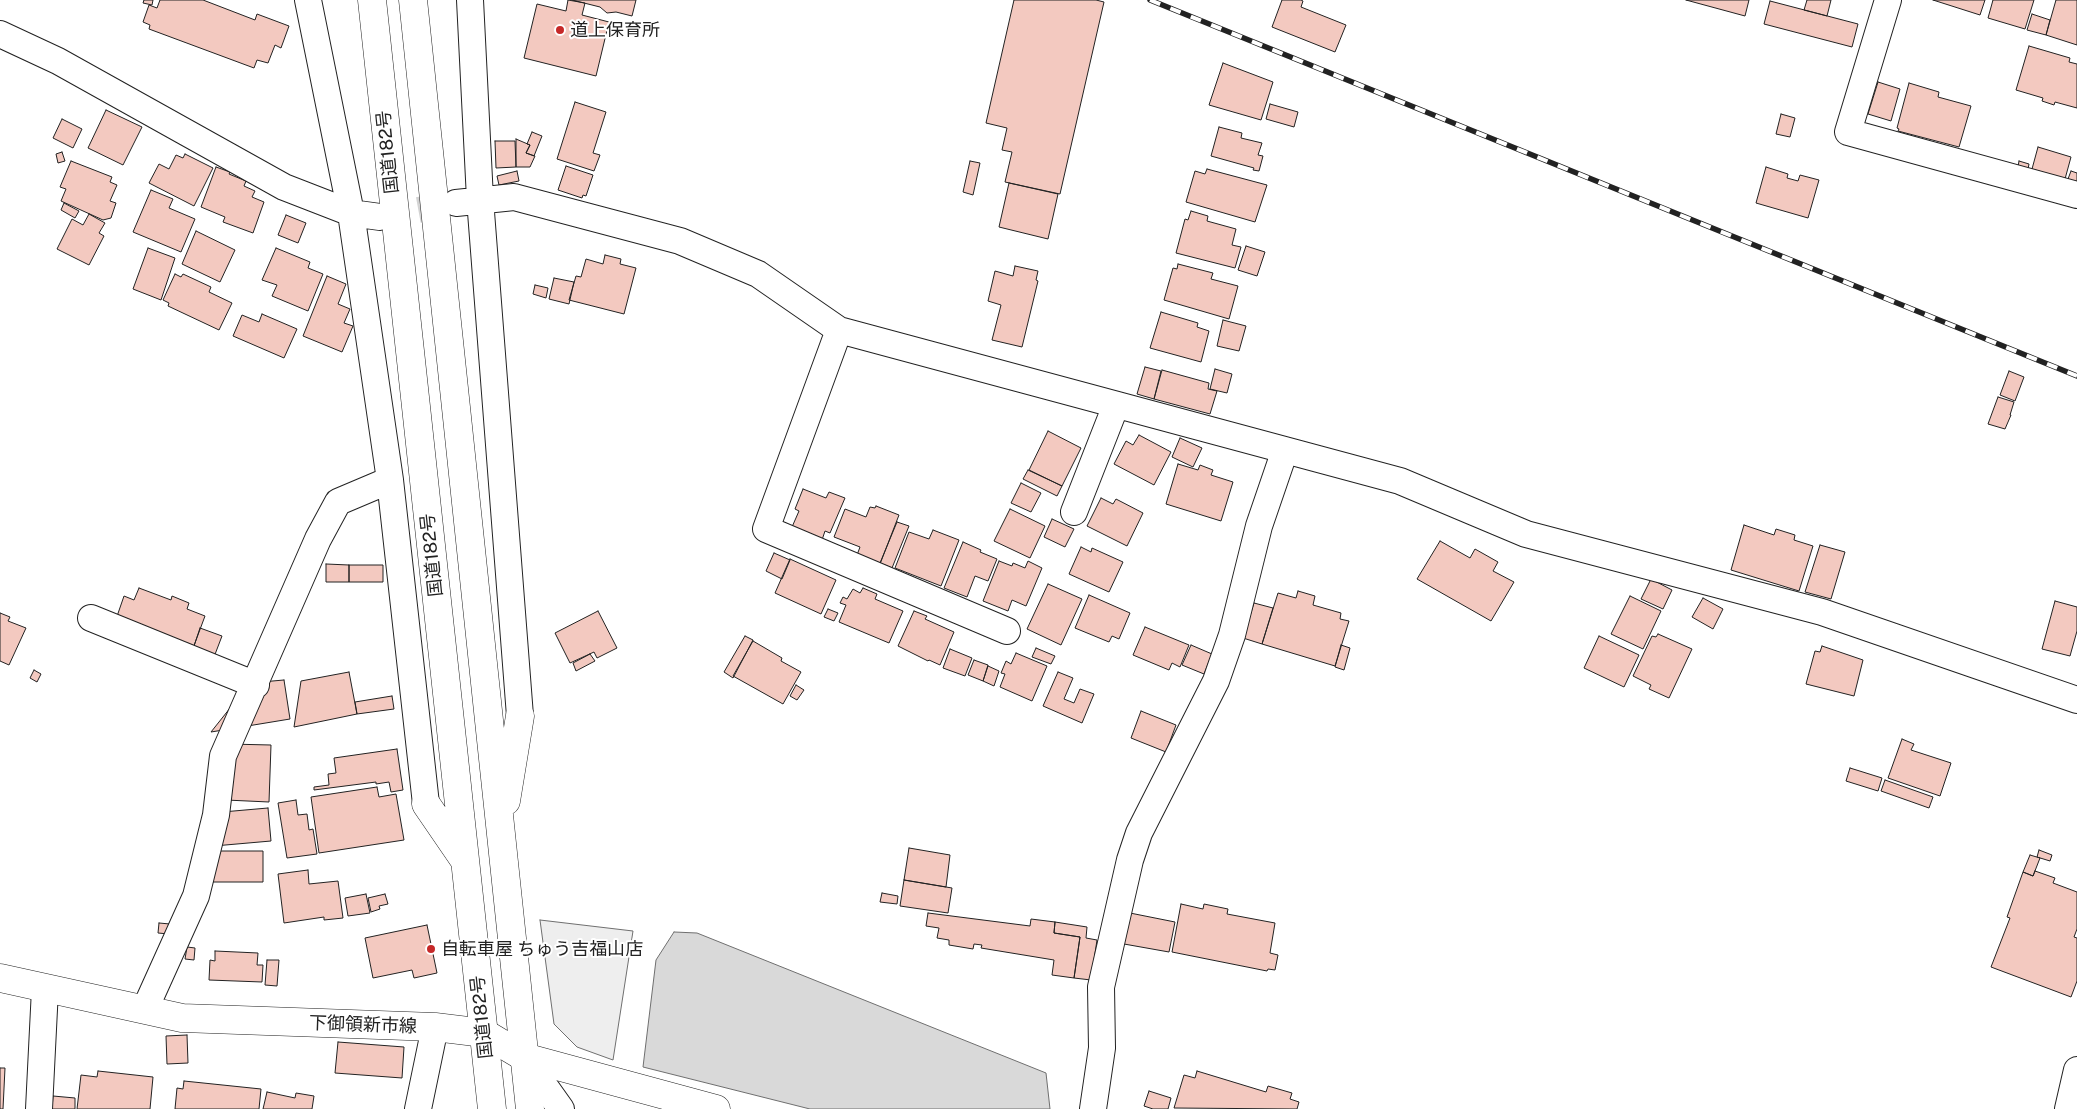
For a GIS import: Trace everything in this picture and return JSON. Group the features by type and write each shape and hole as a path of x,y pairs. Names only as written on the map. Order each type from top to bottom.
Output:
{"main road":[{"name":"国道182号","path":"372,0 492,1109"},
{"path":"413,0 530,1109"},
{"path":"500,836 520,716"},
{"path":"426,804 465,862"},
{"name":"下御領新市線","path":"0,978 182,1018 435,1027 484,1033 524,1057 716,1109"}],"street":[{"path":"308,0 350,213 390,480 426,804"},
{"path":"470,0 468,201 520,716"},
{"path":"1888,0 1848,132 2077,195"},
{"path":"0,34 58,61 284,187 350,213 380,217"},
{"path":"468,201 514,197 680,241 758,274 839,330 1400,480 1526,534 1822,612 2077,700"},
{"path":"839,330 766,529 1007,631"},
{"path":"1074,512 1116,405"},
{"path":"1093,1109 1102,1048 1101,987 1130,860 1139,833 1216,680 1232,635 1259,526 1285,450"},
{"path":"145,1009 196,896 216,815 223,756 256,685 318,539 338,502 390,480"},
{"path":"91,618 256,685"},
{"path":"39,1109 45,989"},
{"path":"418,1109 435,1027"},
{"path":"524,1057 561,1109"},
{"path":"2068,1109 2077,1070"}],"shaded area":[{"path":"540,920 633,931 613,1060 577,1047 554,1024"},
{"path":"674,932 697,933 1046,1073 1050,1109 810,1109 643,1067 656,960"}],"building":[{"path":"144,0 153,0 152,5 143,3"},
{"path":"160,0 203,0 255,20 257,14 289,26 281,48 275,45 268,63 257,60 254,68 149,29 150,25 143,22 149,5 157,8"},
{"path":"568,0 585,3 582,15 609,22 596,76 524,58 537,4 566,11"},
{"path":"572,0 636,0 632,16 616,12 607,13 600,7"},
{"path":"1014,0 1096,0 1104,2 1060,194 1005,182 1012,152 1002,150 1007,128 986,123"},
{"path":"1282,0 1301,0 1303,1 1301,7 1346,25 1335,52 1272,27"},
{"path":"1686,0 1749,0 1745,16"},
{"path":"1807,0 1831,0 1827,16 1804,10"},
{"path":"1933,0 1985,0 1980,15"},
{"path":"1993,0 2034,0 2025,29 1988,18"},
{"path":"2056,0 2077,0 2077,45 2046,35"},
{"path":"1770,1 1858,24 1852,47 1764,24"},
{"path":"2032,14 2050,20 2046,35 2027,30"},
{"path":"2029,46 2070,58 2069,62 2077,64 2077,108 2055,102 2054,105 2042,101 2043,98 2016,90"},
{"path":"1223,63 1273,82 1261,120 1209,105"},
{"path":"1878,82 1900,89 1891,121 1868,114"},
{"path":"1909,83 1939,92 1938,97 1971,106 1959,147 1898,131 1899,129 1897,128"},
{"path":"575,102 606,112 593,153 600,155 594,171 557,159"},
{"path":"1270,104 1298,112 1294,127 1266,119"},
{"path":"106,110 142,127 123,165 88,148"},
{"path":"1781,114 1795,118 1790,137 1776,134"},
{"path":"62,119 82,129 73,148 53,138"},
{"path":"1219,127 1242,133 1241,138 1262,143 1258,155 1263,156 1259,171 1211,156"},
{"path":"532,132 542,136 534,156 526,153 530,145 527,144"},
{"path":"516,139 530,145 526,153 535,156 530,167 516,167"},
{"path":"495,141 515,141 516,167 496,168"},
{"path":"2038,147 2071,157 2065,179 2032,169"},
{"path":"62,152 65,161 58,163 56,154"},
{"path":"185,154 213,168 194,206 149,183 159,164 169,169 176,155 183,158"},
{"path":"71,161 112,177 110,182 117,185 110,201 116,203 111,218 103,220 61,201 66,189 60,187"},
{"path":"970,161 980,163 973,195 963,192"},
{"path":"2019,161 2029,164 2028,169 2018,167"},
{"path":"566,166 593,175 586,196 583,195 582,198 558,190"},
{"path":"216,167 246,181 244,186 255,191 252,197 264,202 253,233 223,222 225,217 201,207"},
{"path":"1766,167 1788,174 1787,178 1798,181 1800,175 1819,180 1808,218 1756,203"},
{"path":"1207,169 1267,185 1255,222 1186,202 1195,171 1205,174"},
{"path":"517,171 519,181 499,185 497,176"},
{"path":"2071,171 2077,173 2077,182 2068,179"},
{"path":"1009,183 1058,194 1048,239 999,227"},
{"path":"151,190 173,199 169,208 195,219 181,252 133,232"},
{"path":"64,203 79,211 75,218 61,210"},
{"path":"1191,211 1208,216 1207,221 1236,229 1232,245 1241,247 1235,268 1176,253 1185,219 1188,220"},
{"path":"89,214 105,223 99,233 104,236 89,265 57,249 72,219 83,225"},
{"path":"286,215 306,223 298,243 278,235"},
{"path":"196,231 235,250 220,282 182,264"},
{"path":"1246,246 1265,252 1257,276 1238,270"},
{"path":"148,248 175,258 161,300 133,289"},
{"path":"276,248 310,262 308,268 323,274 308,311 272,296 277,285 262,280"},
{"path":"605,255 621,259 620,264 636,268 624,314 569,300 576,276 581,277 586,259 603,264"},
{"path":"1178,264 1213,273 1211,279 1238,286 1229,319 1164,300 1173,268 1177,269"},
{"path":"1015,266 1038,271 1036,280 1038,281 1022,347 992,340 1001,305 988,301 995,271 1013,276"},
{"path":"175,274 181,277 183,274 211,287 209,292 232,303 219,330 168,306 169,303 163,300"},
{"path":"327,276 346,284 338,304 350,309 344,323 353,326 342,352 303,336"},
{"path":"554,278 574,282 569,304 549,299"},
{"path":"535,285 548,288 546,298 533,294"},
{"path":"1161,312 1198,323 1197,327 1209,331 1201,362 1150,348"},
{"path":"262,314 297,329 284,358 233,336 242,315 259,322"},
{"path":"1223,320 1246,326 1239,351 1217,346"},
{"path":"1145,367 1161,371 1154,399 1137,394"},
{"path":"1215,369 1232,374 1227,393 1210,389"},
{"path":"1162,370 1209,383 1208,389 1217,391 1210,414 1154,399"},
{"path":"2009,371 2024,377 2015,401 2000,395"},
{"path":"1998,397 2014,402 2005,429 1988,424"},
{"path":"1048,431 1081,448 1062,486 1029,470"},
{"path":"1139,435 1171,452 1154,485 1114,464 1126,441 1133,445"},
{"path":"1180,438 1202,448 1193,467 1172,457"},
{"path":"1178,464 1198,470 1200,465 1213,470 1211,475 1233,482 1221,521 1166,504"},
{"path":"1028,470 1062,486 1057,496 1023,479"},
{"path":"1021,483 1041,493 1031,512 1011,503"},
{"path":"803,489 826,498 829,492 845,498 830,533 825,531 822,540 792,527 799,511 795,509"},
{"path":"1101,498 1113,504 1116,499 1143,513 1127,546 1087,526"},
{"path":"876,506 899,515 880,564 857,555 860,547 834,537 845,509 866,517 870,507 875,508"},
{"path":"1010,509 1045,526 1030,558 994,541"},
{"path":"1052,519 1074,529 1065,547 1044,537"},
{"path":"897,522 909,526 892,568 880,563"},
{"path":"1744,525 1774,535 1776,529 1795,535 1794,540 1813,546 1799,591 1731,570"},
{"path":"933,530 959,540 941,586 895,568 909,532 929,539"},
{"path":"1440,541 1470,558 1475,549 1498,562 1493,571 1514,582 1491,621 1417,579"},
{"path":"963,542 997,559 988,581 975,576 967,597 944,588"},
{"path":"1820,545 1845,552 1831,599 1805,592"},
{"path":"1081,547 1091,552 1092,548 1123,562 1109,592 1069,574"},
{"path":"774,553 790,560 782,579 766,571"},
{"path":"790,559 836,580 821,614 775,593"},
{"path":"999,561 1012,566 1013,563 1025,568 1028,561 1042,568 1026,606 1012,600 1008,611 983,601"},
{"path":"326,564 349,565 349,582 326,582"},
{"path":"349,565 383,565 383,582 349,582"},
{"path":"1651,579 1672,590 1663,609 1641,599"},
{"path":"1048,584 1082,599 1061,645 1027,629"},
{"path":"139,588 171,600 172,596 189,603 187,609 205,616 192,651 114,625 124,596 134,600"},
{"path":"863,588 877,594 875,599 903,611 889,643 839,622 846,605 840,603 843,597 847,599 853,589 860,593"},
{"path":"1298,591 1315,596 1313,605 1341,613 1340,619 1349,621 1335,666 1262,644 1278,593 1296,598"},
{"path":"1089,595 1130,613 1119,639 1112,636 1109,642 1075,628"},
{"path":"1630,596 1661,611 1643,649 1611,634"},
{"path":"1703,598 1723,609 1713,629 1692,617"},
{"path":"2055,601 2077,607 2077,631 2070,656 2042,649"},
{"path":"1254,603 1273,608 1262,644 1243,638"},
{"path":"828,609 838,613 834,621 824,617"},
{"path":"598,611 617,648 597,658 594,652 570,663 555,633"},
{"path":"914,611 927,616 925,619 954,632 940,665 898,646"},
{"path":"0,613 10,617 8,621 26,628 9,665 0,661"},
{"path":"1145,627 1189,645 1180,667 1172,663 1169,670 1133,655"},
{"path":"200,628 222,636 214,657 193,649"},
{"path":"1658,634 1692,649 1669,698 1649,689 1651,685 1633,676 1652,636 1656,637"},
{"path":"745,636 753,640 733,678 724,672"},
{"path":"1599,636 1639,655 1624,687 1584,668"},
{"path":"753,641 782,658 781,661 801,672 783,704 733,676"},
{"path":"1191,645 1212,654 1204,674 1182,665"},
{"path":"1341,645 1350,648 1344,670 1335,667"},
{"path":"1822,646 1863,660 1854,696 1806,684 1815,651 1820,652"},
{"path":"1036,648 1055,656 1051,664 1032,657"},
{"path":"950,649 972,658 965,676 943,668"},
{"path":"1016,653 1047,666 1032,701 1000,687 1005,674 1001,673 1006,661 1011,664"},
{"path":"590,654 595,661 576,671 573,663"},
{"path":"974,660 988,665 983,681 968,675"},
{"path":"988,666 999,671 994,686 983,681"},
{"path":"34,670 41,674 37,682 30,678"},
{"path":"349,672 357,714 294,727 301,681"},
{"path":"1058,672 1073,678 1064,699 1074,703 1080,689 1094,694 1082,723 1043,706"},
{"path":"284,680 290,719 211,732 250,683"},
{"path":"796,685 804,690 797,700 790,696"},
{"path":"392,696 394,709 357,714 355,702"},
{"path":"1141,711 1176,725 1166,752 1131,738"},
{"path":"1902,739 1914,744 1911,750 1951,763 1940,796 1888,778"},
{"path":"228,744 271,745 269,802 226,800"},
{"path":"397,749 403,790 391,792 389,782 376,784 376,782 314,790 314,787 329,785 328,774 336,773 334,758"},
{"path":"1850,768 1882,778 1878,791 1846,781"},
{"path":"1885,780 1933,797 1929,808 1881,791"},
{"path":"377,787 379,797 396,794 404,840 319,853 311,797"},
{"path":"296,800 298,815 307,814 309,830 313,829 317,854 287,858 278,803"},
{"path":"268,808 271,841 214,846 211,813"},
{"path":"909,848 950,855 946,887 904,880"},
{"path":"2039,850 2052,855 2050,861 2037,857"},
{"path":"207,851 263,851 263,882 207,882"},
{"path":"2030,855 2040,858 2033,876 2023,872"},
{"path":"308,870 309,884 338,881 343,918 324,920 324,917 284,923 278,874"},
{"path":"2035,871 2055,878 2053,883 2077,892 2077,929 2074,937 2077,938 2077,981 2071,997 1991,967 2010,918 2007,917 2023,872 2033,876"},
{"path":"904,880 952,888 948,913 900,906"},
{"path":"882,893 898,896 897,904 880,902"},
{"path":"366,894 370,913 348,916 345,898"},
{"path":"385,894 388,904 379,906 380,909 371,912 368,898"},
{"path":"1181,904 1203,909 1204,904 1228,909 1227,914 1275,923 1270,953 1278,955 1275,970 1268,969 1267,971 1172,952"},
{"path":"928,913 1030,926 1031,919 1055,922 1054,933 1080,937 1074,978 1052,975 1054,960 981,948 982,945 974,944 973,949 949,945 949,940 937,938 939,928 926,926"},
{"path":"1130,913 1175,922 1169,952 1124,944"},
{"path":"1055,922 1087,927 1086,938 1097,940 1091,980 1074,978 1080,937 1054,933"},
{"path":"159,923 170,924 169,934 158,933"},
{"path":"427,925 437,973 414,978 412,970 373,978 365,938"},
{"path":"187,947 195,948 194,960 185,959"},
{"path":"215,951 258,953 257,965 263,965 262,982 209,980 210,960 215,961"},
{"path":"267,960 279,960 277,986 265,985"},
{"path":"187,1035 188,1063 167,1064 166,1036"},
{"path":"338,1042 404,1047 402,1078 335,1073"},
{"path":"0,1068 5,1068 3,1109 0,1109"},
{"path":"98,1071 153,1077 150,1109 77,1109 81,1075 97,1077"},
{"path":"1197,1071 1266,1092 1268,1086 1292,1093 1290,1099 1299,1102 1297,1109 1174,1108 1184,1075 1195,1078"},
{"path":"184,1081 261,1089 259,1109 175,1109 177,1088 183,1089"},
{"path":"1149,1091 1171,1098 1168,1109 1153,1109 1144,1106"},
{"path":"267,1092 295,1098 296,1093 314,1096 312,1109 263,1109"},
{"path":"53,1096 75,1098 75,1109 52,1109"}],"tunnel":[{"path":"380,217 456,203"}],"railway":[{"path":"1150,0 2077,376"}],"place":[{"name":"道上保育所","path":"560,30"},
{"name":"自転車屋 ちゅう吉福山店","path":"431,949"}]}
